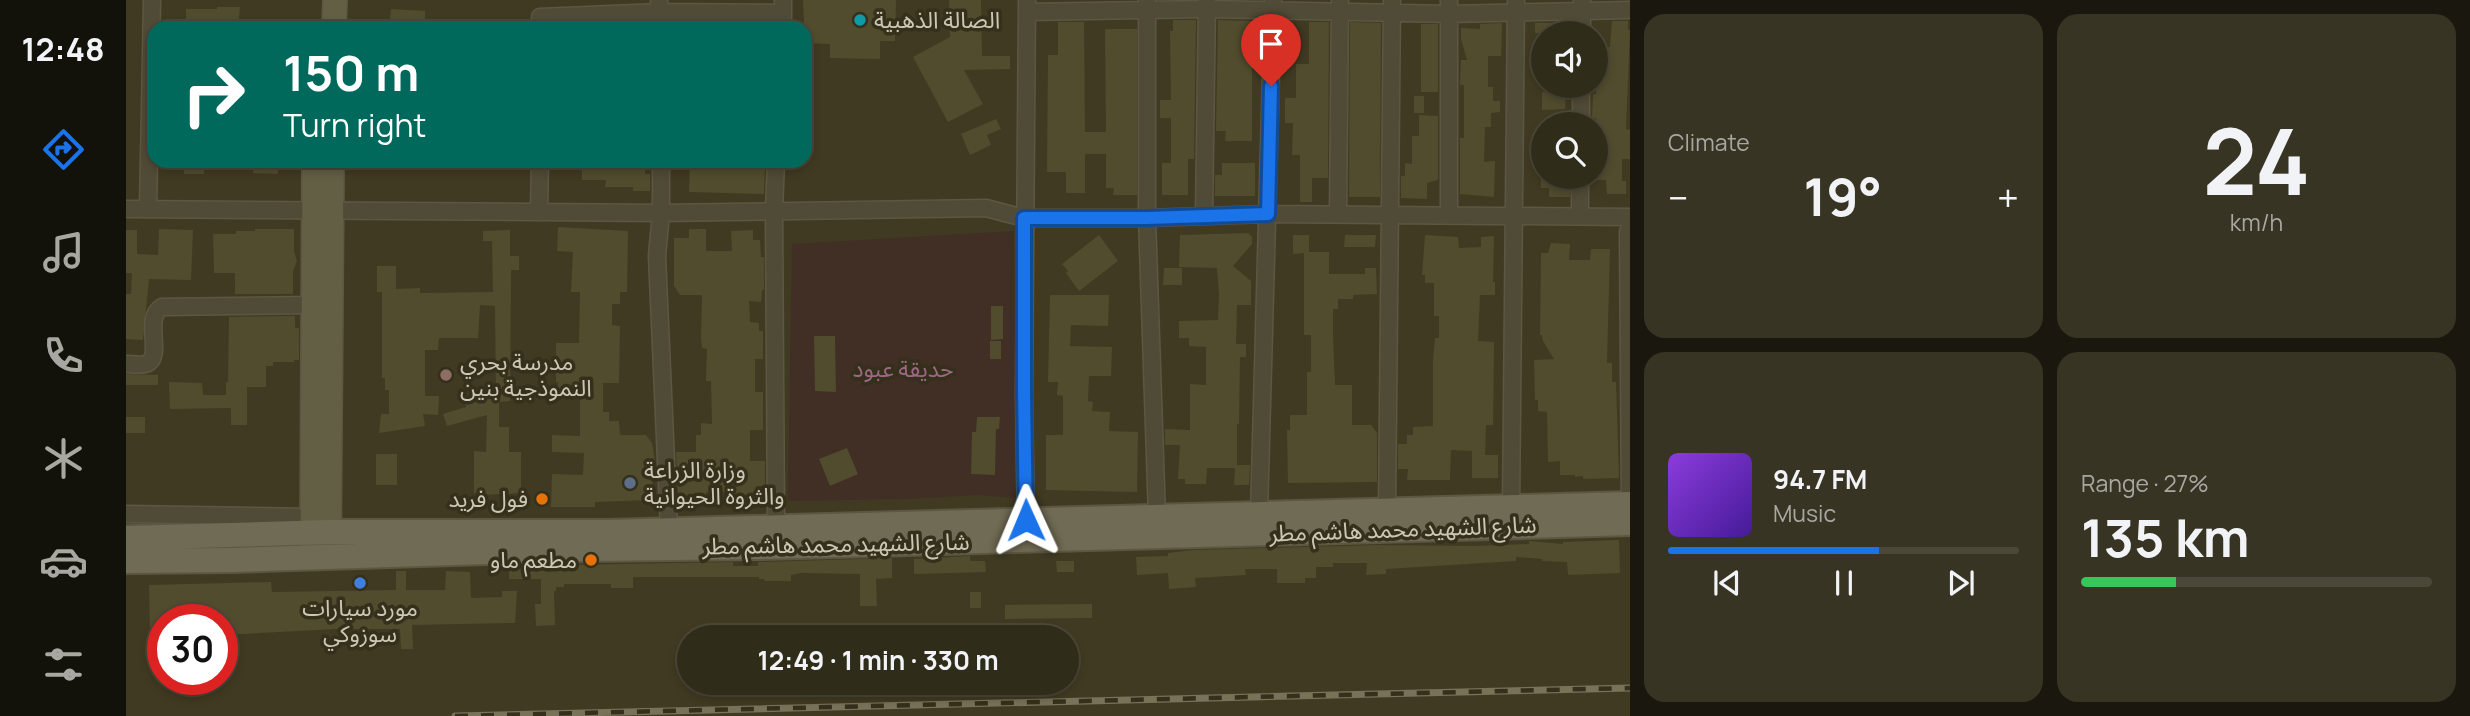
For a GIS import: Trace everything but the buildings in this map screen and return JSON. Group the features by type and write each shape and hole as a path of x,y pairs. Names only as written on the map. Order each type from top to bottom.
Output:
{"main road":[{"name":"شارع الشهيد محمد هاشم مطر","path":"126,561 321,557 1026,530 1157,517 1630,506"},
{"name":"شارع الشهيد محمد هاشم مطر","path":"126,538 317,527 608,532 776,527 1026,530 1630,523"}],"street":[{"path":"152,0 152,21"},
{"path":"319,21 320,0"},
{"path":"334,21 335,0"},
{"path":"540,0 541,21"},
{"path":"1147,4 1147,218 1157,517"},
{"path":"1204,216 1207,4"},
{"path":"1259,514 1273,5"},
{"path":"1026,530 1024,218 1027,6 1582,5 1630,10"},
{"path":"1338,214 1340,6"},
{"path":"1511,507 1516,6"},
{"path":"1387,511 1392,7"},
{"path":"1449,7 1449,215"},
{"path":"565,21 660,13 783,14"},
{"path":"148,209 149,168"},
{"path":"315,168 322,211 317,527"},
{"path":"321,557 317,527 313,305 322,211 331,168"},
{"path":"539,211 540,168"},
{"path":"661,168 662,213 657,256 669,529"},
{"path":"776,168 776,527"},
{"path":"1580,189 1580,216"},
{"path":"126,209 662,213 986,208 1024,218 1268,214 1630,216"},
{"path":"1630,228 1630,506"},
{"path":"126,364 146,364 151,361 153,317 156,310 162,307 313,305"},
{"path":"126,514 317,527"}],"green space":[{"name":"حديقة عبود","path":"1014,231 1016,498 979,495 788,501 792,244"}],"railway":[{"path":"455,716 1630,688"}],"place":[{"name":"الصالة الذهبية","path":"860,20"},
{"name":"مدرسة بحري النموذجية بنين","path":"446,375"},
{"name":"وزارة الزراعة والثروة الحيوانية","path":"630,483"},
{"name":"فول فريد","path":"542,499"},
{"name":"مطعم ماو","path":"591,560"},
{"name":"مورد سيارات سوزوكي","path":"360,583"}],"route":[{"path":"1026,520 1024,218 1268,214 1271,86"}]}
